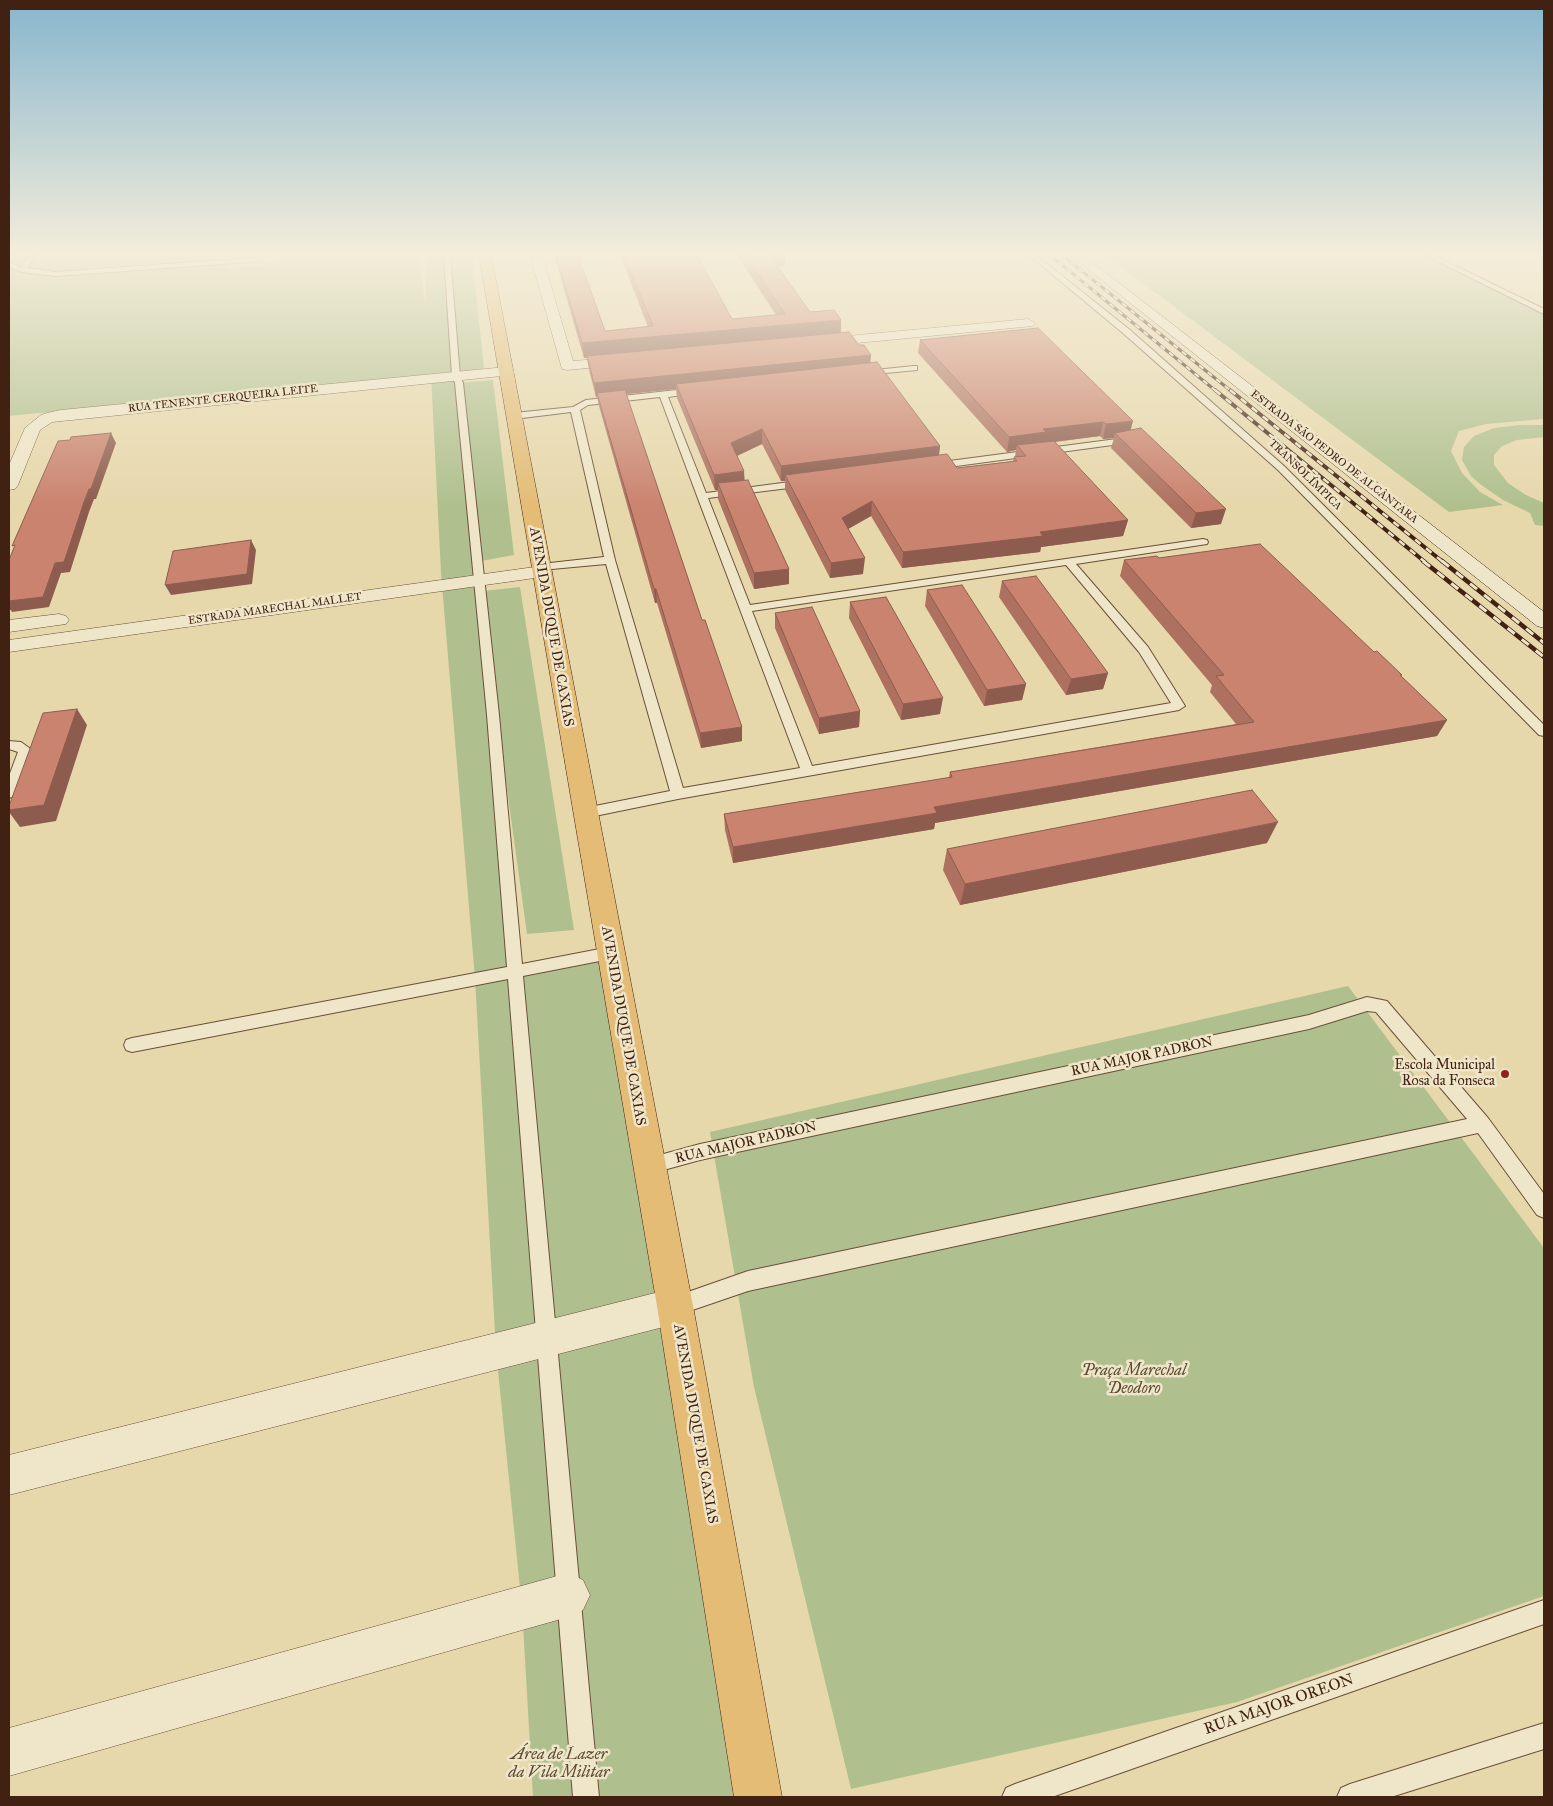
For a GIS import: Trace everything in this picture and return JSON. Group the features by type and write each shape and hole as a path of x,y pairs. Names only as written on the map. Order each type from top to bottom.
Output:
{"main road":[{"name":"AVENIDA DUQUE DE CAXIAS","path":"500,339 675,1306 758,1797"}],"street":[{"path":"560,339 567,366 636,360"},
{"path":"802,344 853,339"},
{"name":"ESTRADA SÃO PEDRO DE ALCÂNTARA","path":"1183,339 1544,622"},
{"name":"RUA TENENTE CERQUEIRA LEITE","path":"9,485 34,428 47,418 61,415 506,372"},
{"name":"ESTRADA MARECHAL MALLET","path":"9,646 212,610 541,567"},
{"name":"ESTRADA MARECHAL MALLET","path":"9,626 212,610"},
{"path":"9,1475 675,1306"},
{"path":"9,1752 568,1595"}],"lane":[{"path":"453,339 493,715 586,1797"},
{"name":"TRANSOLÍMPICA","path":"1135,339 1281,468 1544,732"},
{"path":"856,374 914,368"},
{"path":"514,416 574,410 586,403 702,390"},
{"path":"663,394 808,772"},
{"path":"574,410 610,560 678,794"},
{"path":"927,467 1132,440"},
{"path":"702,496 820,481"},
{"path":"746,609 1203,542"},
{"path":"541,567 610,560"},
{"path":"585,813 678,794 1179,706 1144,650 1069,562"},
{"path":"9,745 16,744 25,750 9,793"},
{"path":"132,1045 610,953"},
{"name":"RUA MAJOR PADRON","path":"649,1166 700,1152 1309,1022 1367,1004 1380,1006 1482,1124 1544,1208"},
{"path":"675,1306 748,1280 1482,1124"},
{"name":"RUA MAJOR OREON","path":"1015,1797 1544,1612"},
{"path":"1350,1797 1544,1736"}],"green space":[{"name":"Área de Lazer da Vila Militar","path":"9,339 455,339 459,383 493,380 514,555 481,561 484,591 520,587 574,930 527,934 491,673 515,971 610,953 747,1797 533,1797 522,1608 496,1351 475,979 441,573 431,375 9,416"},
{"path":"457,339 481,339 484,369 461,372"},
{"path":"1218,339 1544,339 1544,419 1486,424 1459,431 1451,451 1462,473 1480,492 1503,505 1449,512"},
{"path":"1544,425 1544,437 1517,440 1502,446 1494,455 1494,465 1508,483 1526,495 1544,503 1544,526 1535,525 1530,513 1503,500 1480,484 1471,476 1462,460 1464,447 1474,436 1494,428"},
{"name":"Praça Marechal Deodoro","path":"1348,986 1544,1248 1544,1596 1237,1702 851,1789 754,1387 710,1132"}],"building":[{"path":"581,339 624,339 582,343"},
{"path":"770,339 855,339 859,345 864,345 871,355 594,383 587,356"},
{"path":"1050,339 1133,421 1106,424 1103,422 1043,429 1046,432 1009,437 920,340"},
{"path":"877,362 940,446 781,466 762,429 731,443 744,471 714,475 676,384"},
{"path":"625,390 702,620 705,620 742,727 700,733 656,589 654,589 597,393"},
{"path":"1141,428 1226,509 1196,513 1115,433"},
{"path":"111,433 91,489 89,489 84,502 64,562 55,563 43,597 9,601 9,560 15,545 12,546 58,441 70,440 71,437"},
{"path":"1054,441 1128,520 1040,532 1043,536 903,552 872,501 842,518 865,558 831,563 785,475 947,454 957,468 1017,461 1014,457 1026,456 1017,445"},
{"path":"748,480 789,569 754,573 718,483"},
{"path":"251,540 247,574 165,585 173,551"},
{"path":"1260,544 1374,652 1377,651 1447,720 934,807 937,813 733,847 724,814 952,777 950,772 1254,722 1216,676 1224,675 1124,560 1157,556 1159,558"},
{"path":"1036,576 1108,673 1071,679 1002,581"},
{"path":"962,585 1026,684 987,690 927,590"},
{"path":"886,597 943,698 903,704 850,602"},
{"path":"812,607 860,711 819,718 775,613"},
{"path":"77,709 44,805 9,810 43,713"},
{"path":"1252,790 1278,822 965,884 947,849"}],"railway":[{"path":"1153,339 1216,391"},
{"path":"1167,339 1231,391"},
{"path":"1215,390 1425,562"},
{"path":"1230,390 1443,562"},
{"path":"1423,561 1544,657"},
{"path":"1442,561 1544,643"}],"place":[{"name":"Escola Municipal Rosa da Fonseca","path":"1505,1074"}]}
